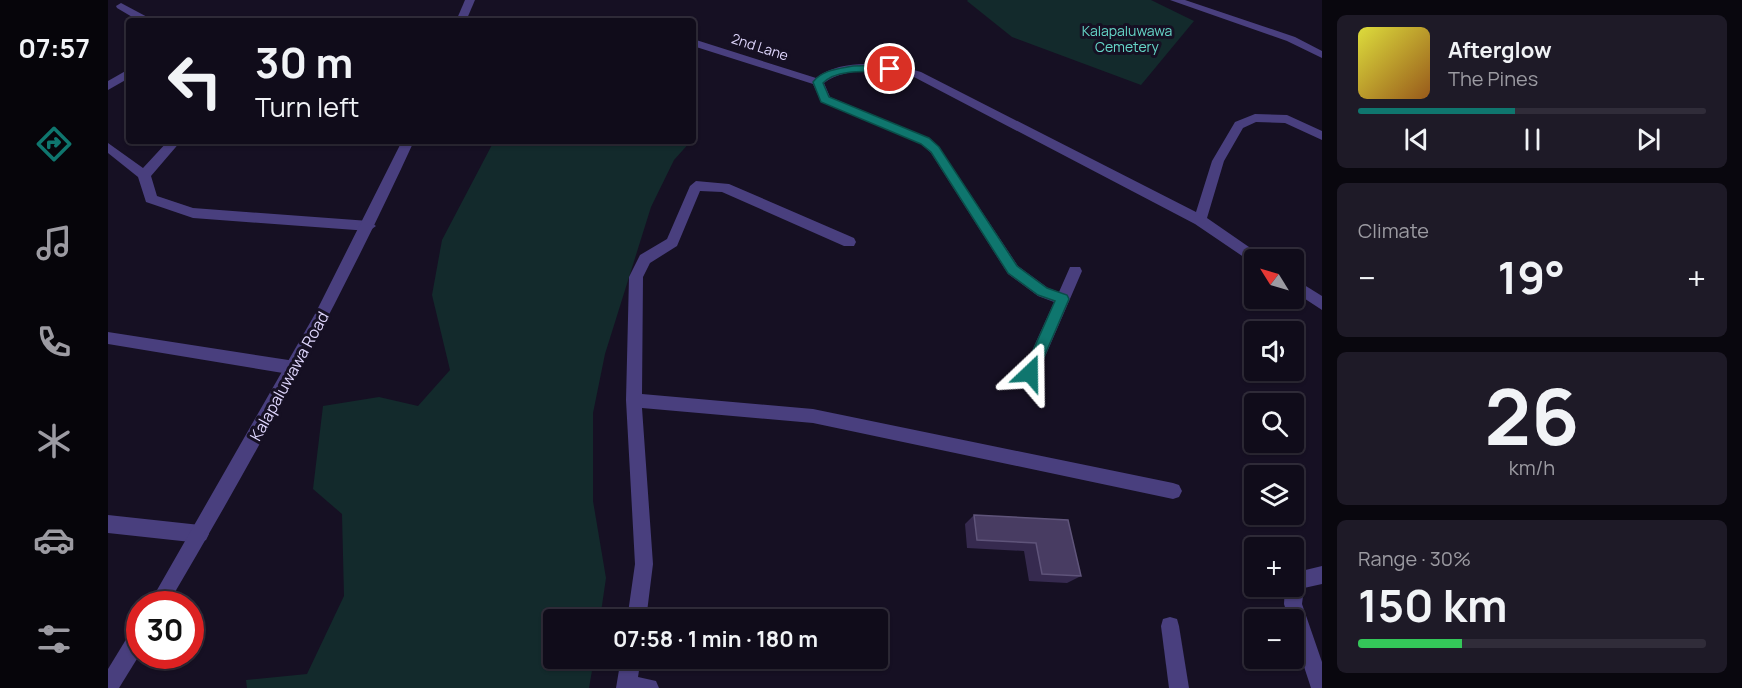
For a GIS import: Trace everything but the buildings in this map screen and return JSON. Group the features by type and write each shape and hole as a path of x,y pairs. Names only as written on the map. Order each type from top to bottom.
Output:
{"street":[{"path":"463,18 470,0"},
{"path":"1175,0 1292,39 1322,46"},
{"path":"121,6 142,18"},
{"path":"1292,39 1322,55"},
{"name":"2nd Lane","path":"696,43 818,82"},
{"path":"1062,299 1042,292 1012,270 935,150 925,141 825,99 818,82 824,76 853,69 890,69 916,74 1200,220 1244,251"},
{"path":"108,86 126,75"},
{"path":"1200,220 1218,161 1239,125 1255,118 1287,119 1322,136"},
{"path":"144,175 172,144"},
{"name":"Kalapaluwawa Road","path":"166,591 295,368 369,226 407,144"},
{"path":"108,147 144,175 151,199 193,213 369,226"},
{"path":"638,609 644,564 634,400 636,277 645,259 672,242 696,186 724,187 849,242"},
{"path":"1030,373 1075,271"},
{"path":"1304,292 1322,304"},
{"path":"108,338 295,368"},
{"path":"634,400 813,416 1173,490"},
{"path":"108,524 200,534"},
{"path":"1321,688 1293,604 1295,580 1322,575"},
{"path":"1170,626 1179,688"},
{"path":"108,687 126,658"},
{"path":"629,669 626,686 649,688"}],"green space":[{"name":"Kalapaluwawa Cemetery","path":"968,0 1151,0 1194,21 1141,85 1012,37"},
{"path":"492,144 688,144 674,160 651,207 605,354 593,413 593,501 606,578 601,609 543,609 543,669 592,669 589,688 247,688 246,680 307,674 344,596 342,514 313,489 323,406 379,397 418,406 450,370 432,295 442,240"}],"route":[{"path":"890,69 853,69 824,76 818,82 825,99 925,141 935,150 1012,270 1042,292 1062,299 1030,373"}]}
